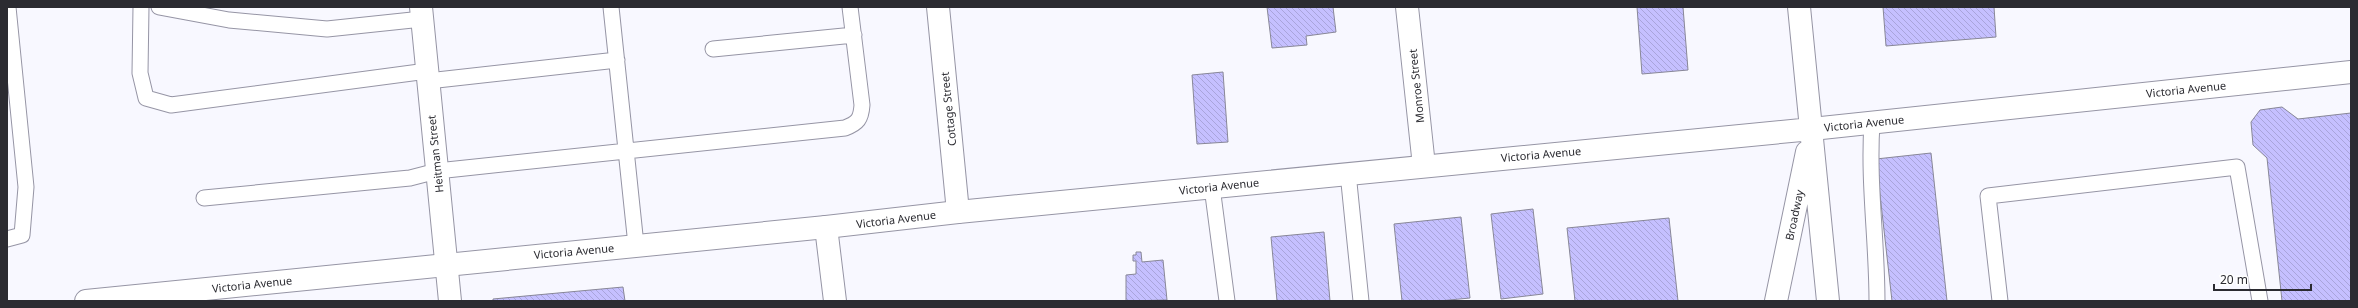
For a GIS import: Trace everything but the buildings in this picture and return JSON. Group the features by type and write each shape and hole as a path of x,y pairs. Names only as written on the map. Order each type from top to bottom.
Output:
{"street":[{"name":"Cottage Street","path":"938,7 958,212"},
{"name":"Monroe Street","path":"1407,7 1424,166"},
{"name":"Broadway","path":"1799,7 1828,301"},
{"name":"Heitman Street","path":"421,13 450,301"},
{"name":"Victoria Avenue","path":"86,301 1348,173 1872,123 2351,72"},
{"name":"Broadway","path":"1776,301 1812,129"},
{"path":"826,227 835,301"}],"lane":[{"path":"7,239 22,235 26,187 8,7"},
{"path":"141,7 140,73 146,98 171,105 428,76 617,60"},
{"path":"159,7 228,20 327,29 421,13"},
{"path":"611,7 636,245"},
{"path":"204,198 410,178 437,172 845,128 856,124 861,117 862,105 850,7"},
{"path":"713,49 854,35"},
{"path":"1872,123 1869,160 1877,260 1877,301"},
{"path":"2000,301 1988,196 2238,167 2260,301"},
{"path":"1348,173 1361,301"},
{"path":"1212,187 1227,301"}]}
